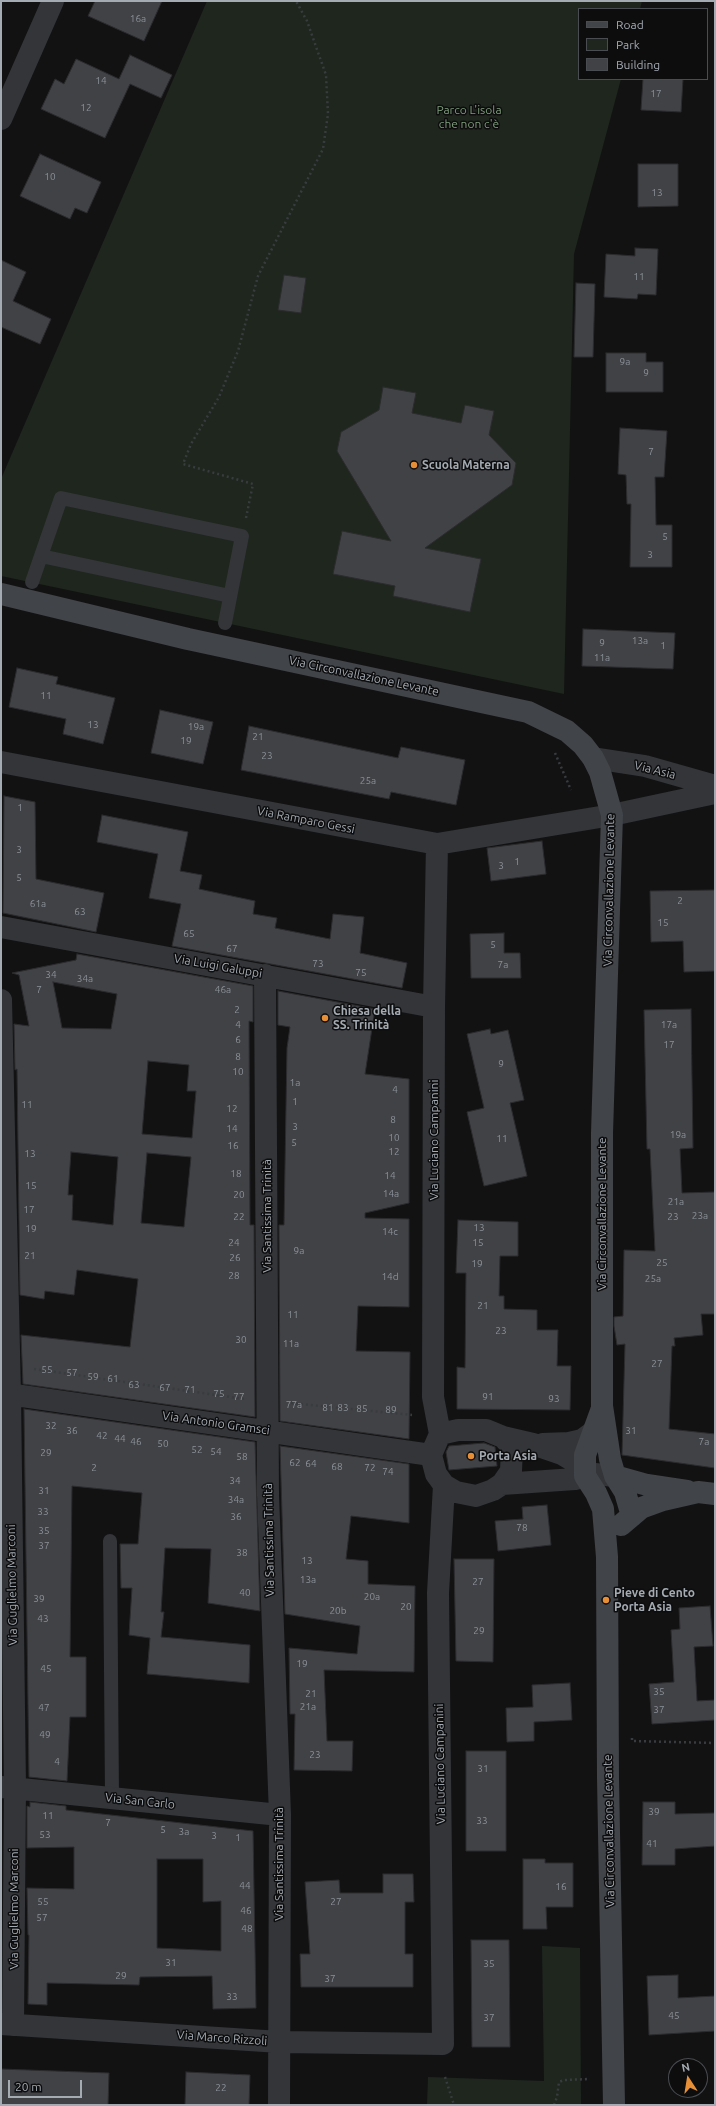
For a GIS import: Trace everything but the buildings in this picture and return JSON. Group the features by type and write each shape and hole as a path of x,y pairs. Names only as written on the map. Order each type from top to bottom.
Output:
{"main road":[{"name":"Via Circonvallazione Levante","path":"1,594 188,638 528,712 567,731 583,745 593,758 600,772 612,815 602,1133 602,1406 610,1460 615,1476 624,1492 632,1516"},
{"name":"Via Circonvallazione Levante","path":"602,1406 585,1456 591,1485 603,1509 607,1557 608,1786 614,2105"},
{"path":"615,1476 647,1485 706,1493"},
{"path":"591,1485 615,1508 632,1516"},
{"name":"Via Circonvallazione Levante","path":"607,1557 620,1526 641,1508 679,1496 706,1493"}],"street":[{"path":"1,119 53,1"},
{"name":"Via Asia","path":"593,758 645,766 715,786"},
{"name":"Via Ramparo Gessi","path":"1,762 437,844 612,815"},
{"path":"612,815 715,793"},
{"name":"Via Luciano Campanini","path":"437,844 434,1007 434,1397 438,1426"},
{"name":"Via Luigi Galuppi","path":"1,927 434,1007"},
{"name":"Via Santissima Trinità","path":"265,975 268,1495 272,1656 280,1815 280,2105"},
{"name":"Via Guglielmo Marconi","path":"1,1000 9,1365 6,1394 8,1788 7,2025"},
{"name":"Via Antonio Gramsci","path":"6,1394 431,1455"},
{"path":"503,1437 512,1447 511,1471 502,1484 493,1490 476,1496 456,1492 444,1485 436,1474 431,1455 438,1426 458,1430 486,1430 503,1437 533,1444 562,1454 572,1460 591,1485"},
{"path":"533,1444 570,1443 582,1440 594,1431"},
{"path":"502,1484 591,1485 606,1474 615,1476"},
{"name":"Via Luciano Campanini","path":"443,2044 438,1593 444,1485"},
{"name":"Via San Carlo","path":"8,1788 280,1815"},
{"name":"Via Marco Rizzoli","path":"7,2025 280,2042 443,2044"}],"lane":[{"path":"32,582 61,498 242,536 225,623"},
{"path":"41,556 230,596"},
{"path":"110,1541 112,1798"}],"path":[{"path":"242,536 253,484 183,464 191,444 219,397 238,351 258,276 323,149 328,114 326,75 306,21 296,1"},
{"path":"9,1365 438,1426"},
{"path":"632,1734 632,1740 715,1743"},
{"path":"445,2077 454,2105"},
{"path":"554,2105 557,2097 559,2082 564,2080 614,2080"}],"green space":[{"name":"Parco L'isola che non c'è","path":"207,1 642,1 640,8 578,8 578,80 621,80 574,254 564,694 1,576 1,479"},
{"path":"542,1946 580,1948 581,2105 427,2105 428,2077 544,2081"}],"place":[{"name":"Scuola Materna","path":"414,465"},
{"name":"Chiesa della SS. Trinità","path":"325,1018"},
{"name":"Porta Asia","path":"471,1456"},
{"name":"Pieve di Cento Porta Asia","path":"606,1600"}]}
